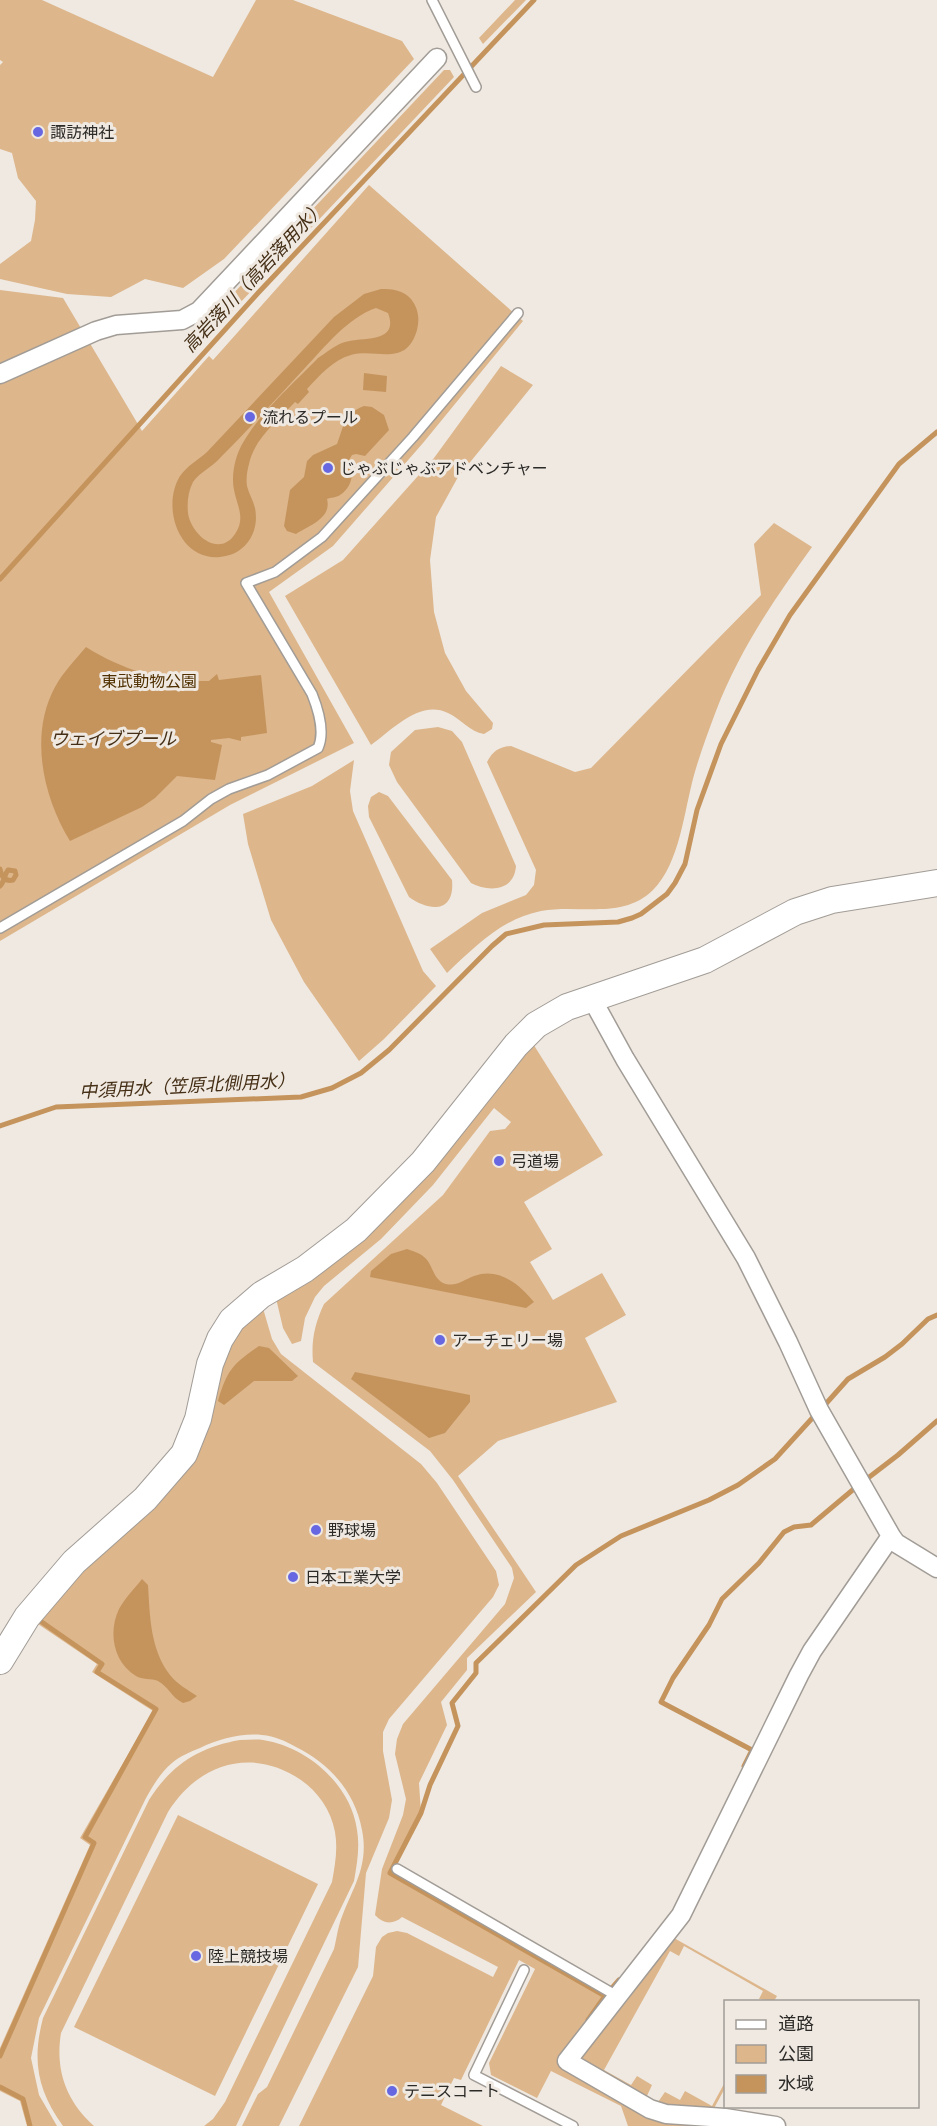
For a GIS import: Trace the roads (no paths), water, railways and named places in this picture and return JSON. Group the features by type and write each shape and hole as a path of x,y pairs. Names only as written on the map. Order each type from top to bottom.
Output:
{"street":[{"path":"0,374 96,331 116,325 182,320 200,311 437,58"},
{"path":"0,1661 27,1617 74,1562 145,1498 184,1454 198,1419 210,1364 220,1339 232,1320 261,1294 305,1269 356,1230 423,1162 516,1045 536,1025 567,1007 705,960 795,912 832,900 937,883"},
{"path":"592,999 625,1059 746,1258 819,1410 891,1536 896,1543 937,1568"},
{"path":"776,2126 725,2118 666,2114 650,2109 567,2061 681,1915 799,1675 812,1652 891,1536"}],"lane":[{"path":"432,0 476,87"},
{"path":"0,928 183,821 211,799 229,789 268,775 318,748 321,741 317,708 312,694 246,583 275,572 322,537 414,437 518,313"},
{"path":"397,1869 617,1996"},
{"path":"524,1970 474,2075 573,2126"}],"water":[{"name":"流れるプール","path":"390,289 401,292 411,299 418,317 417,330 412,342 398,353 361,353 344,357 321,374 307,389 309,392 298,404 295,402 261,438 252,455 247,483 256,519 249,540 236,552 223,557 206,556 194,550 184,541 173,516 172,502 180,476 207,452 334,317 364,294","holes":["376,308 388,313 390,323 383,335 342,343 318,358 259,419 241,446 234,467 233,486 240,512 240,523 235,534 229,541 221,544 214,544 200,536 194,529 188,513 189,493 196,478 231,447 346,326"]},
{"path":"364,373 387,376 386,392 363,390"},
{"name":"じゃぶじゃぶアドベンチャー","path":"364,406 372,407 384,415 389,430 365,456 352,455 349,460 352,469 350,484 337,497 327,499 328,506 319,520 296,534 287,531 284,526 290,490 304,477 307,461 313,455 337,444 348,417"},
{"name":"ウェイブプール","path":"86,647 115,663 160,677 209,681 217,674 219,680 261,675 267,733 241,737 241,741 229,738 211,740 211,742 222,745 215,780 177,776 155,798 142,807 70,841 47,786 41,745 47,706 55,687"},
{"path":"407,1249 424,1257 443,1283 455,1284 474,1276 492,1274 515,1283 534,1302 526,1308 370,1277 371,1271 391,1254"},
{"path":"259,1346 269,1348 298,1376 292,1381 254,1381 224,1405 218,1401 232,1369"},
{"path":"355,1372 470,1395 470,1402 445,1433 429,1438 351,1379"},
{"path":"142,1579 148,1585 152,1632 158,1654 173,1678 197,1696 190,1701 183,1703 158,1681 136,1676 122,1663 118,1655 113,1637 116,1618 121,1605"}],"waterway":[{"name":"高岩落川（高岩落用水）","path":"0,579 258,293 534,0"},
{"name":"中須用水（笠原北側用水）","path":"0,1126 56,1107 301,1097 332,1088 361,1073 389,1050 506,934 544,925 618,922 641,914 667,894 685,864 697,810 721,744 758,670 790,615 899,464 937,432"},
{"path":"0,869 2,876 4,878 8,880 13,880 16,875 15,871 8,870 4,878 4,880 0,886"},
{"path":"823,1407 848,1379 885,1357 928,1319 937,1315"},
{"path":"605,1996 390,1873 421,1813 430,1785 458,1726 452,1703 476,1673 476,1663 576,1565 621,1536 709,1500 738,1485 775,1459 816,1414"},
{"path":"744,1766 752,1750 661,1702 673,1678 709,1625 722,1599 759,1563 784,1532 794,1527 811,1525 937,1421"},
{"path":"0,2056 94,1843 85,1837 156,1709 97,1672 102,1664 36,1618"},
{"path":"588,2020 619,1980"},
{"path":"0,2087 23,2099 30,2126"}],"place":[{"name":"諏訪神社","path":"38,132"},
{"name":"流れるプール","path":"250,417"},
{"name":"じゃぶじゃぶアドベンチャー","path":"328,468"},
{"name":"弓道場","path":"499,1161"},
{"name":"アーチェリー場","path":"440,1340"},
{"name":"野球場","path":"316,1530"},
{"name":"日本工業大学","path":"293,1577"},
{"name":"陸上競技場","path":"196,1956"},
{"name":"テニスコート","path":"392,2091"}],"park label":[{"name":"東武動物公園","path":"149,681"}]}
